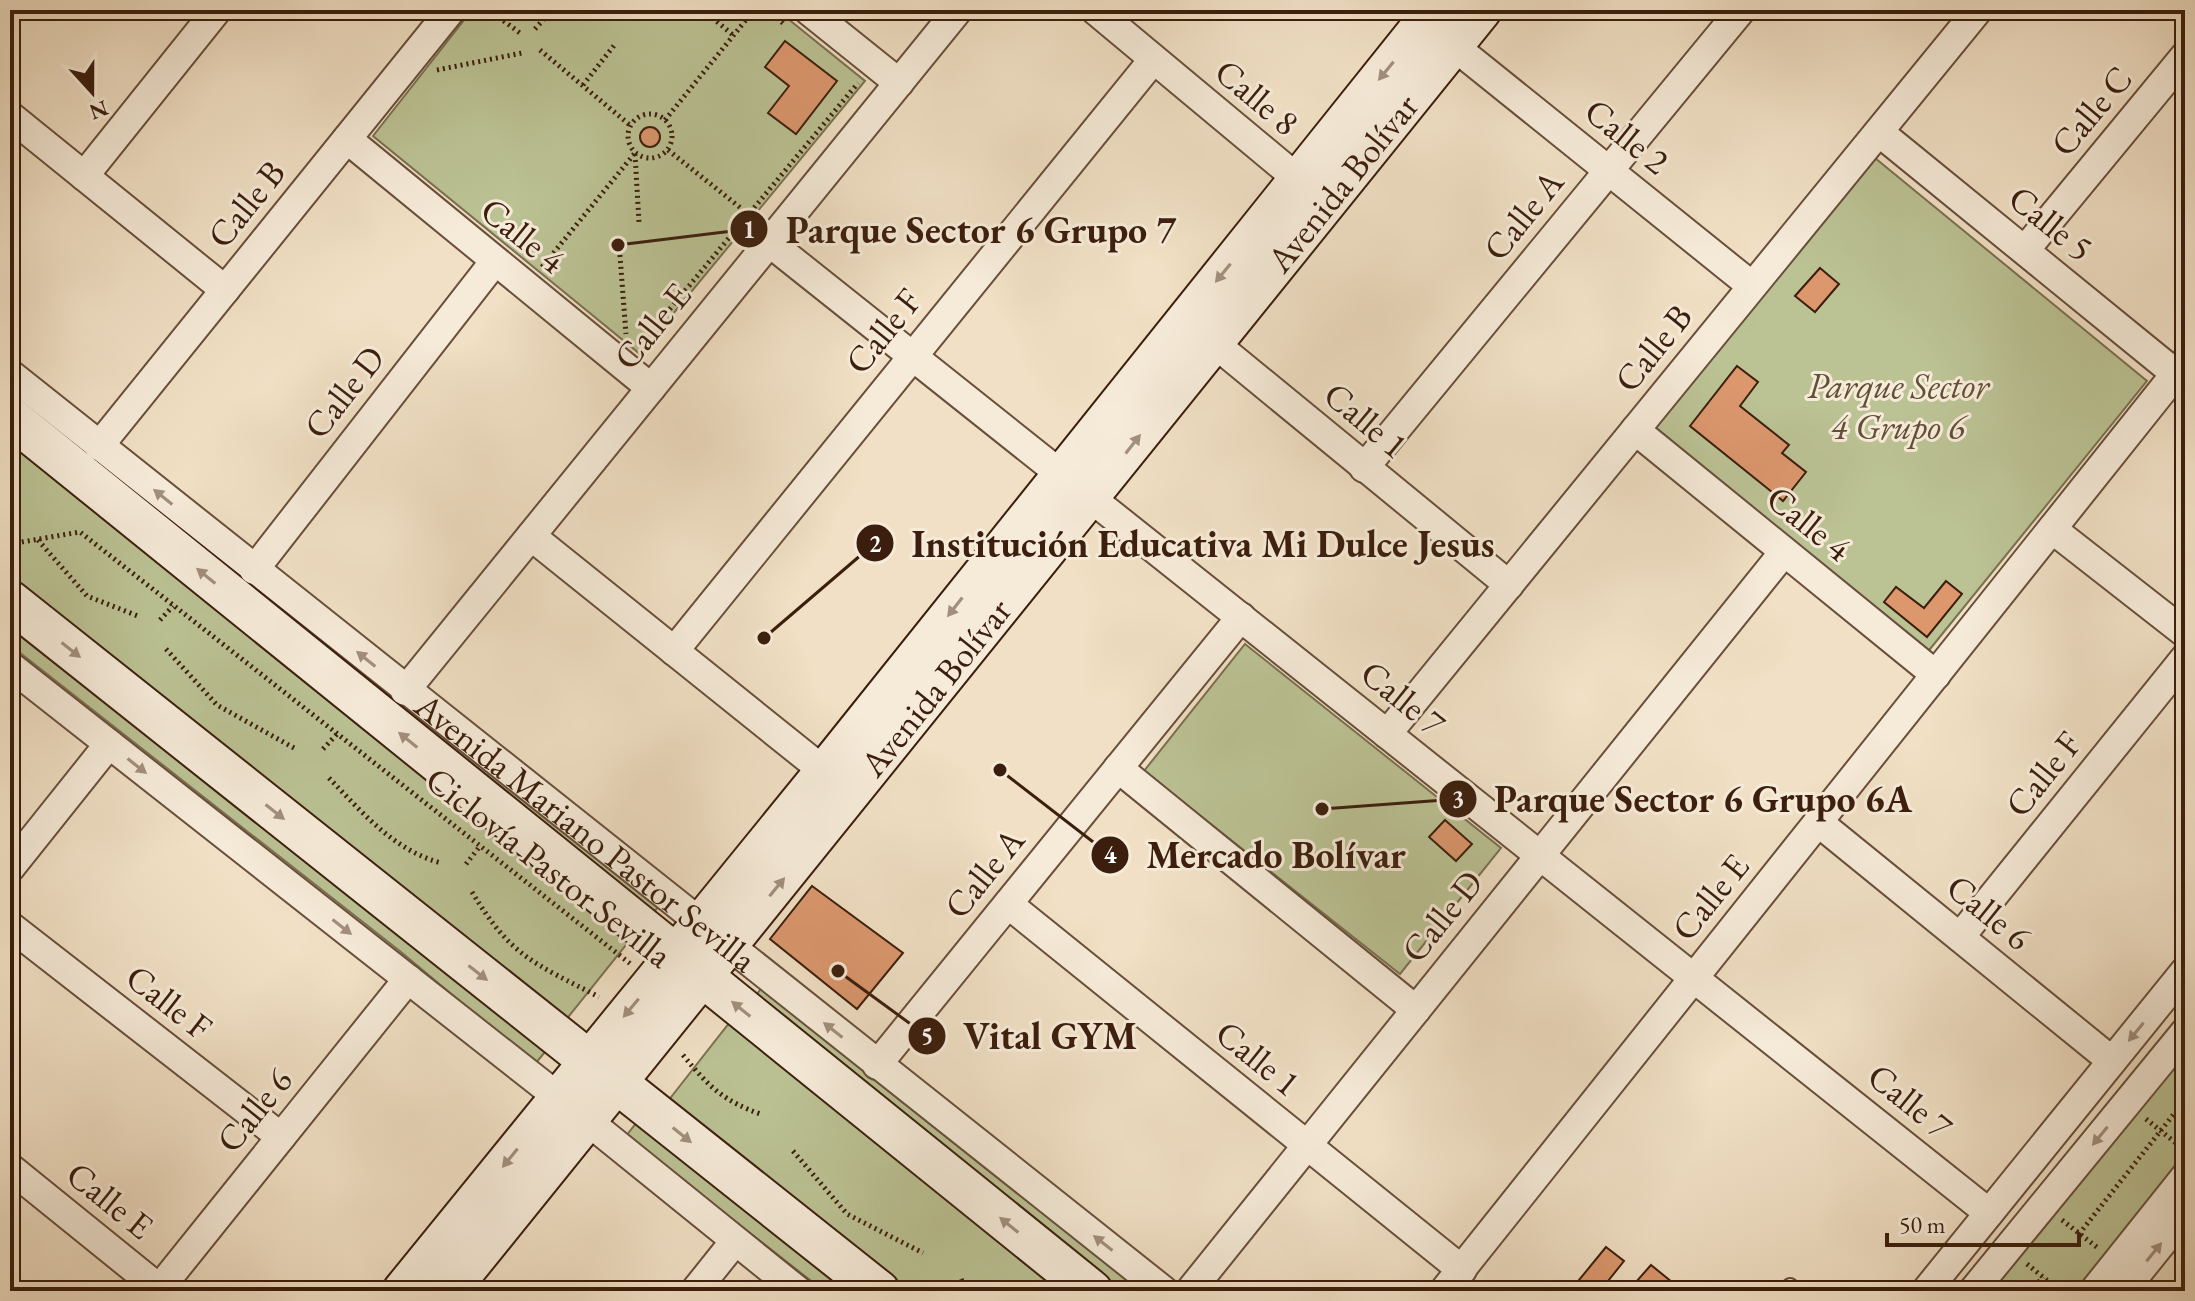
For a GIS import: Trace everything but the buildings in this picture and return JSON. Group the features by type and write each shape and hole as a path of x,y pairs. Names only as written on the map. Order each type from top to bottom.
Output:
{"street":[{"path":"84,176 217,10"},
{"name":"Calle B","path":"99,446 451,10"},
{"path":"808,10 899,83"},
{"name":"Calle E","path":"405,691 958,10"},
{"name":"Calle 8","path":"1095,10 1299,180"},
{"name":"Avenida Bolívar","path":"403,1291 572,1108 676,972 714,936 1076,486 1299,180 1430,22 1481,10"},
{"name":"Calle A","path":"1364,468 1741,10"},
{"name":"Calle B","path":"1387,734 1978,10"},
{"name":"Avenida Bolívar","path":"714,936 825,772 1076,486 1214,343 1430,22"},
{"name":"Calle 2","path":"1430,22 1752,286"},
{"name":"Calle C","path":"2025,250 2185,56"},
{"name":"Calle F","path":"674,651 1153,60"},
{"path":"10,116 225,290"},
{"name":"Calle 5","path":"1879,132 2025,250 2180,368"},
{"name":"Calle 4","path":"347,139 495,261 534,277 651,388"},
{"name":"Calle 7","path":"772,239 912,355 1989,1213"},
{"name":"Calle D","path":"254,570 495,261"},
{"name":"Calle 1","path":"1214,343 1509,585"},
{"name":"Calle E","path":"1453,1280 2180,368"},
{"name":"Avenida Mariano Pastor Sevilla","path":"10,374 405,691 1164,1291"},
{"name":"Avenida Mariano Pastor Sevilla","path":"10,417 676,972 1092,1291"},
{"name":"Calle 4","path":"1635,430 1936,675"},
{"path":"2052,529 2185,633"},
{"path":"531,536 825,772"},
{"name":"Calle D","path":"1190,1291 1784,552"},
{"path":"10,601 879,1291"},
{"name":"Calle A","path":"877,1065 1241,617"},
{"name":"Calle F","path":"1960,937 2185,658"},
{"path":"10,666 572,1108 798,1291"},
{"path":"10,868 109,744"},
{"path":"1118,768 1416,1010"},
{"name":"Calle 6","path":"1818,822 2112,1061"},
{"name":"Calle 1","path":"1008,904 1307,1146 1453,1280"},
{"name":"Calle F","path":"10,926 281,1137"},
{"path":"1926,1291 2185,971"},
{"name":"Calle 6","path":"161,1290 408,979"},
{"path":"1973,1291 2185,1032"},
{"name":"Avenida Bolívar","path":"448,1291 572,1108"},
{"name":"Calle E","path":"10,1168 161,1290"},
{"path":"2094,1291 2185,1177"},
{"path":"2123,1291 2185,1214"},
{"path":"695,1291 735,1241"}],"lane":[{"path":"1787,1291 1790,1286 1796,1291"}],"path":[{"path":"489,10 520,33"},
{"path":"535,29 552,10"},
{"path":"703,10 733,35"},
{"path":"665,120 754,10"},
{"path":"583,85 616,43"},
{"path":"540,50 631,126"},
{"path":"438,59 429,72 522,53"},
{"path":"614,325 641,347 858,83"},
{"path":"635,153 656,158 668,150 673,136 665,120 649,114 631,126 628,140 635,153 639,222"},
{"path":"668,150 749,215 772,239"},
{"path":"534,277 635,153"},
{"path":"619,243 626,335"},
{"path":"531,258 534,277"},
{"path":"534,277 554,277"},
{"name":"Ciclovía Pastor Sevilla","path":"10,544 80,532 480,846 676,972"},
{"path":"38,540 87,596 138,616"},
{"path":"160,620 173,606"},
{"path":"166,649 217,705 294,748"},
{"path":"323,749 337,734"},
{"path":"329,778 389,838 423,858 441,863"},
{"path":"466,864 480,846"},
{"path":"472,892 491,923 516,951 599,997"},
{"path":"683,1055 713,1091 763,1115"},
{"path":"2079,1234 2185,1100"},
{"path":"2138,1113 2182,1148"},
{"path":"793,1151 847,1214 923,1253"},
{"path":"2056,1215 2102,1251"},
{"path":"2021,1259 2060,1291"},
{"path":"2031,1291 2043,1277"},
{"path":"961,1279 967,1291"}],"green space":[{"path":"472,10 777,10 865,81 640,354 373,136"},
{"name":"Parque Sector 4 Grupo 6","path":"1875,158 2147,381 1926,654 1650,430"},
{"path":"10,379 663,902 650,916 10,399"},
{"path":"10,437 634,935 565,1021 10,578"},
{"path":"10,615 550,1046 535,1064 401,952 10,645"},
{"path":"1245,644 1501,848 1400,974 1144,771"},
{"path":"764,985 1142,1291 1121,1291 753,999"},
{"path":"730,1022 1068,1291 906,1291 668,1101"},
{"path":"2185,1046 2185,1156 2077,1291 1989,1291"},
{"path":"641,1117 861,1291 824,1291 626,1136"}],"place":[{"name":"Parque Sector 6 Grupo 7","path":"618,245"},
{"name":"Institución Educativa Mi Dulce Jesus","path":"764,638"},
{"name":"Mercado Bolívar","path":"1000,770"},
{"name":"Parque Sector 6 Grupo 6A","path":"1322,809"},
{"name":"Vital GYM","path":"838,971"}]}
